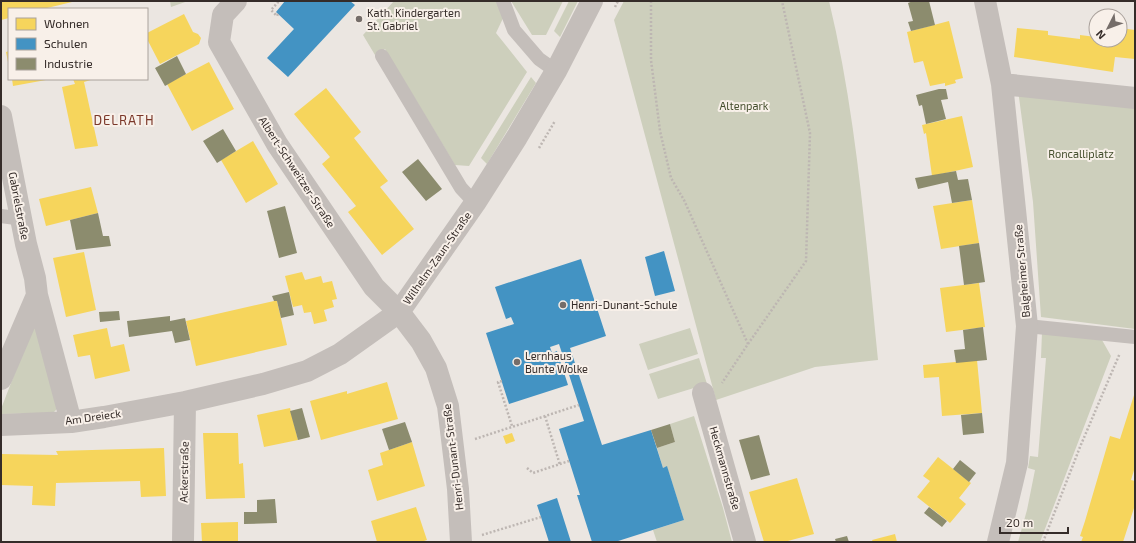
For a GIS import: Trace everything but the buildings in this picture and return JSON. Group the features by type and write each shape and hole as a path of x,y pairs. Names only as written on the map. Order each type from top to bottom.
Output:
{"street":[{"name":"Albert-Schweitzer-Straße","path":"236,1 223,15 219,42 277,144 374,287 399,312"},
{"name":"Wilhelm-Zaun-Straße","path":"185,402 264,384 307,371 340,354 399,312 475,203 556,71 592,1"},
{"name":"Balgheimer Straße","path":"985,1 1002,84 1027,326 1017,463 998,542"},
{"path":"1002,84 1135,98"},
{"name":"Gabrielstraße","path":"1,116 23,219 37,295 71,422"},
{"path":"1,379 37,295"},
{"name":"Henri-Dunant-Straße","path":"399,312 422,341 436,368 448,406 458,489 469,539"},
{"name":"Heckmannstraße","path":"705,397 746,542"},
{"name":"Am Dreieck","path":"1,425 71,422 185,402"},
{"name":"Ackerstraße","path":"183,542 185,402"}],"lane":[{"path":"503,1 514,30 539,59 556,71"},
{"path":"382,56 461,188 475,203"},
{"path":"1,216 23,219"},
{"path":"1027,326 1131,337"}],"path":[{"path":"278,14 276,16 271,10 279,1"},
{"path":"651,1 651,60 660,131 672,178 684,200 748,344"},
{"path":"705,397 717,392 748,344 806,261 810,133 782,1"},
{"path":"1043,542 1080,447 1131,337"},
{"path":"502,380 498,382 512,426"},
{"path":"452,446 579,405"},
{"path":"545,416 560,465"},
{"path":"527,468 533,473 569,461"},
{"path":"469,539 541,517"}],"green space":[{"path":"170,1 188,1 171,7"},
{"path":"394,1 497,1 505,14 496,33 527,72 469,166 455,165 385,49 375,55 363,35"},
{"path":"511,1 563,1 546,35 532,35"},
{"path":"569,1 578,1 560,37 554,31"},
{"name":"Altenpark","path":"624,1 829,1 839,45 854,134 865,225 878,360 815,367 716,400 614,20"},
{"path":"531,77 536,83 487,164 481,158"},
{"name":"Roncalliplatz","path":"1018,90 1135,106 1135,329 1041,317 1033,202"},
{"path":"34,328 37,328 57,409 53,413 1,414 1,409 31,331"},
{"path":"690,328 698,354 648,370 639,344"},
{"path":"1042,332 1102,340 1111,356 1040,542 1018,542 1027,510 1035,470 1028,468 1030,456 1038,457 1046,358 1041,358"},
{"path":"699,358 707,384 658,399 649,374"},
{"path":"694,416 723,508 732,542 657,542 653,530 684,520 667,467 663,468 657,448 675,442 670,424"}],"place":[{"name":"Kath. Kindergarten St. Gabriel","path":"359,19"},
{"name":"Henri-Dunant-Schule","path":"563,305"},
{"name":"Lernhaus Bunte Wolke","path":"517,362"}],"district":[{"name":"DELRATH","path":"124,120"}]}
